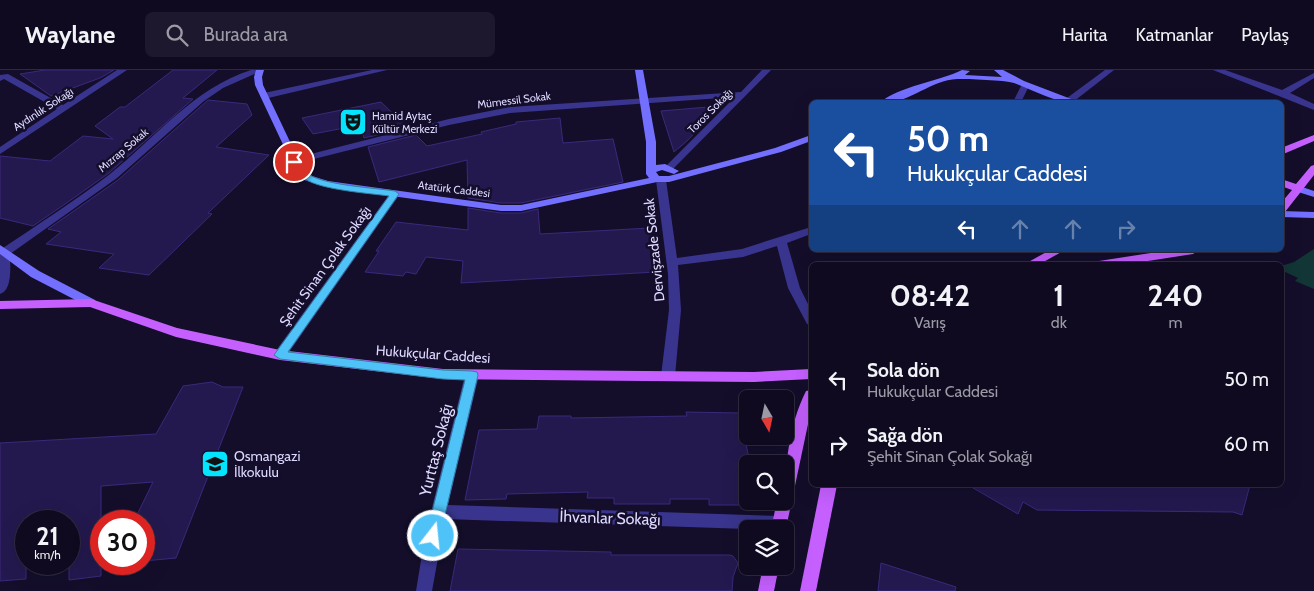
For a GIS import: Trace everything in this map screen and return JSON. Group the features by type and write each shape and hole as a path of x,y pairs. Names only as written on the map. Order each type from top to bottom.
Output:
{"main road":[{"path":"1284,151 1314,138"},
{"path":"1284,206 1314,168"},
{"path":"1284,183 1299,189"},
{"path":"1035,262 1055,252"},
{"path":"1118,262 1180,252"},
{"name":"Hukukçular Caddesi","path":"0,305 49,302 91,303 176,332 280,355 443,374 754,377 809,374"},
{"path":"781,520 804,411 809,400"},
{"path":"808,591 829,487"},
{"path":"766,591 769,575"}],"street":[{"name":"Aydınlık Sokağı","path":"0,151 123,70"},
{"name":"Atatürk Caddesi","path":"260,70 258,78 264,96 294,162 308,178 326,184 501,208 521,208 627,185 662,173 726,164 778,150 809,139"},
{"name":"Mızrap Sokak","path":"2,251 114,175 215,88 237,76 260,70"},
{"path":"264,96 383,70"},
{"path":"639,70 651,142 662,173"},
{"name":"Toros Sokağı","path":"662,173 767,70"},
{"path":"954,77 966,70 976,77"},
{"path":"1074,100 1110,70"},
{"path":"1217,70 1283,93 1314,107"},
{"path":"890,100 934,82 954,77 976,77 997,74 1067,100"},
{"path":"2,75 63,109"},
{"path":"1283,93 1314,75"},
{"path":"1018,100 1022,83"},
{"name":"Mümessil Sokak","path":"294,162 422,128 480,115 533,108 742,94"},
{"name":"Dervişzade Sokak","path":"662,173 673,262 675,310 668,376"},
{"path":"1299,189 1314,194"},
{"name":"Şehit Sinan Çolak Sokağı","path":"280,355 395,194"},
{"path":"1284,214 1314,215"},
{"path":"673,262 743,253 809,231"},
{"path":"781,241 794,288 809,317"},
{"path":"0,290 4,277 2,251"},
{"name":"Hukukçular Caddesi","path":"2,251 35,274 91,303"},
{"name":"Yurttaş Sokağı","path":"424,591 433,536 472,375"},
{"name":"İhvanlar Sokağı","path":"439,512 739,524"}],"green space":[{"path":"1314,249 1314,289 1295,281 1298,278 1284,271 1284,265 1294,262"}],"building":[{"path":"45,70 114,70 100,78 51,96 20,74"},
{"path":"173,70 217,70 183,98 193,99 109,173 33,226 0,218 0,156 50,161 83,136 113,139 95,126 120,107 125,107"},
{"path":"208,100 247,104 252,115 216,147 269,155 208,213 212,214 149,275 99,268 114,254 46,244 61,232 48,229 118,180"},
{"name":"Hamid Aytaç Kültür Merkezi","path":"381,102 408,128 364,138 360,125 313,134 302,118"},
{"path":"720,106 687,141 674,152 661,111"},
{"path":"560,118 563,143 613,139 623,182 521,203 501,203 468,198 467,160 379,182 368,147 416,135 427,146 482,134 481,132 516,124 516,122"},
{"path":"468,208 501,213 521,213 538,209 540,234 650,228 656,272 461,283 463,261 426,257 416,274 406,272 403,276 365,272 379,251 376,251 396,222 468,230"},
{"path":"212,382 223,387 243,387 176,558 155,560 155,510 139,510 153,482 101,486 101,510 90,510 90,575 101,576 69,580 69,575 80,575 80,510 15,510 15,575 26,575 26,579 0,581 0,443 156,434 183,386"},
{"path":"686,412 739,413 739,445 746,445 748,455 739,455 739,505 709,505 709,499 670,499 670,504 614,504 614,498 587,498 588,492 507,494 506,499 465,500 479,430 537,429 539,416 571,416 571,418 687,416"},
{"path":"971,487 1249,487 1242,515 1233,512 1037,510 1023,502 1018,514"},
{"path":"458,549 611,552 611,555 730,555 738,563 733,577 732,591 450,591"},
{"path":"881,563 956,587 955,591 878,591"}],"place":[{"name":"Hamid Aytaç Kültür Merkezi","path":"353,122"},
{"name":"Osmangazi İlkokulu","path":"215,464"}],"route":[{"path":"294,162 308,178 326,184 395,194 280,355 443,374 472,375 433,536"}]}
